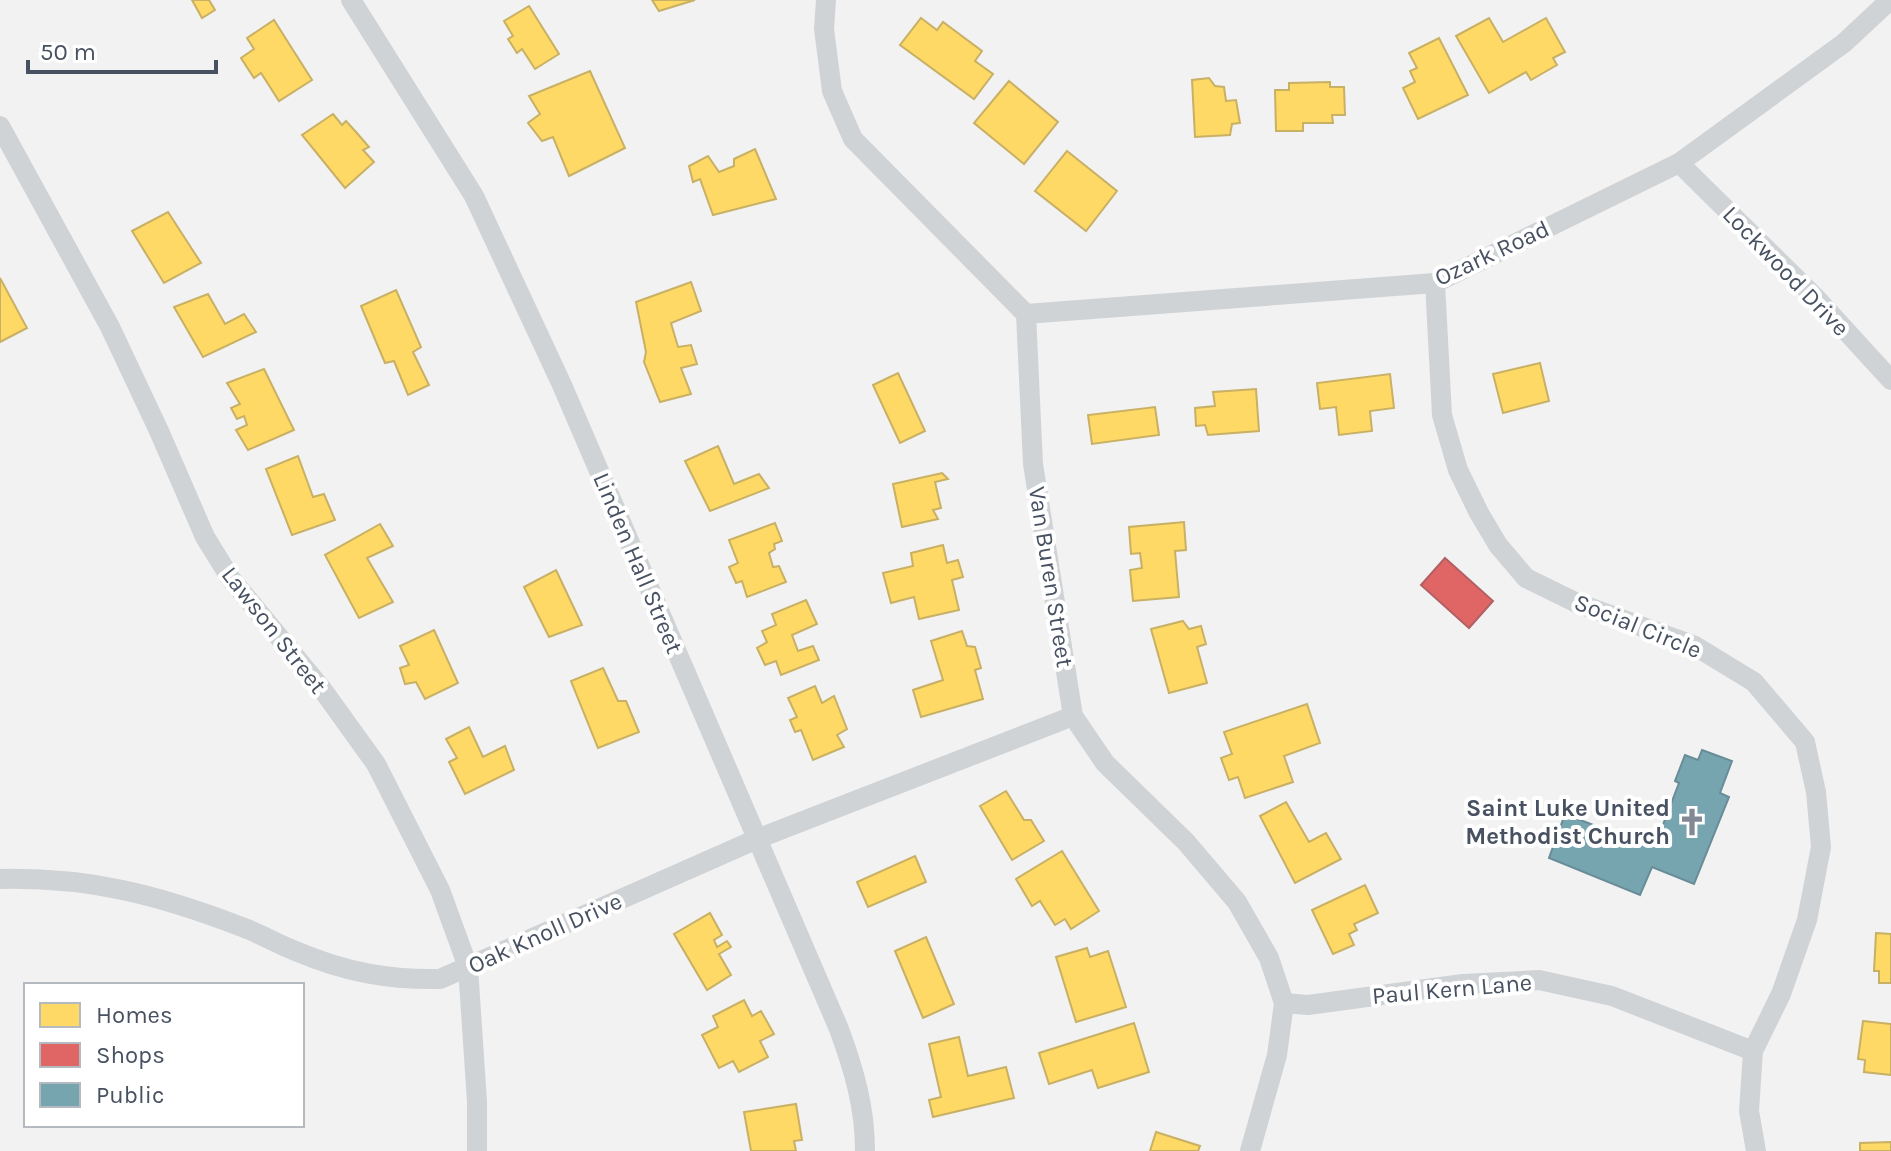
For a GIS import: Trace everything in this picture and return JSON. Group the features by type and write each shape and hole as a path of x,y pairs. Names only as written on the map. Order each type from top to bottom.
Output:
{"street":[{"name":"Linden Hall Street","path":"351,0 474,196 562,385 792,917 858,1081 865,1120 865,1151"},
{"path":"826,0 824,29 832,91 853,139 1026,314"},
{"name":"Ozark Road","path":"1026,314 1435,283 1679,163 1844,43 1890,0"},
{"name":"Lawson Street","path":"0,126 110,327 205,537 231,579 322,689 376,764 440,890 468,967 477,1151"},
{"name":"Lockwood Drive","path":"1679,163 1815,297 1891,380"},
{"name":"Social Circle","path":"1435,283 1442,415 1458,470 1498,545 1526,578 1577,603 1695,646 1754,682 1805,742 1816,792 1821,847 1807,920 1781,994 1753,1051 1749,1111 1756,1151"},
{"name":"Van Buren Street","path":"1026,314 1034,471 1073,716 1105,763 1186,842 1237,902 1269,958 1284,1003 1277,1055 1250,1151"},
{"name":"Oak Knoll Drive","path":"0,879 47,878 94,882 145,893 243,927 347,971 382,978 440,979 757,839 1073,716"},
{"name":"Paul Kern Lane","path":"1284,1003 1308,1005 1463,984 1539,980 1612,996 1753,1051"}],"building: Homes":[{"path":"192,0 209,0 215,10 202,18"},
{"path":"652,0 695,0 659,11"},
{"path":"529,6 559,54 535,69 522,49 517,53 508,39 513,36 504,21"},
{"path":"921,18 937,30 943,22 982,51 975,61 993,74 974,99 900,45"},
{"path":"1489,18 1503,42 1546,18 1565,52 1553,58 1557,65 1531,80 1526,72 1489,93 1456,36"},
{"path":"274,20 312,80 279,101 261,73 254,78 241,58 254,49 247,38"},
{"path":"1439,38 1468,95 1418,119 1403,88 1415,82 1410,71 1417,68 1409,53"},
{"path":"590,71 625,148 569,176 553,137 542,141 528,123 540,114 529,96"},
{"path":"1209,78 1215,86 1224,87 1226,101 1236,100 1240,123 1232,124 1230,135 1195,137 1192,80"},
{"path":"1009,81 1058,122 1024,164 974,123"},
{"path":"1330,82 1330,87 1344,87 1345,115 1332,115 1333,123 1303,123 1303,131 1276,131 1275,90 1289,90 1289,83"},
{"path":"333,114 342,125 346,121 369,147 363,150 374,162 345,188 302,135"},
{"path":"755,149 776,199 713,215 700,179 693,182 689,166 708,156 719,172 734,166 734,159"},
{"path":"1067,151 1117,191 1086,231 1035,191"},
{"path":"168,212 201,263 164,283 132,231"},
{"path":"0,278 27,328 0,342"},
{"path":"691,282 701,311 671,323 678,347 691,345 697,364 681,368 691,394 660,402 644,362 646,352 636,302"},
{"path":"396,290 421,347 413,352 429,385 408,395 394,361 385,363 361,306"},
{"path":"208,294 225,324 244,314 256,332 203,357 174,307"},
{"path":"1540,363 1549,401 1503,413 1493,374"},
{"path":"264,369 294,430 248,450 236,430 247,425 244,416 237,419 231,408 240,404 227,383"},
{"path":"898,373 925,431 900,443 873,385"},
{"path":"1390,374 1394,408 1370,411 1372,431 1339,435 1336,407 1320,409 1317,383"},
{"path":"1256,389 1259,431 1208,435 1205,425 1196,426 1195,408 1215,406 1213,392"},
{"path":"1155,407 1159,435 1092,444 1088,415"},
{"path":"718,446 734,484 759,474 769,488 710,511 685,461"},
{"path":"298,456 313,497 324,494 335,520 292,535 266,469"},
{"path":"942,473 948,479 935,482 941,508 933,510 938,519 902,527 893,484"},
{"path":"1184,522 1186,550 1175,551 1179,597 1133,601 1130,570 1142,568 1140,553 1131,554 1129,527"},
{"path":"775,523 782,541 774,544 775,549 769,553 773,567 779,566 786,582 747,597 742,581 736,583 729,567 738,563 729,540"},
{"path":"380,524 393,546 367,558 393,602 359,618 325,555"},
{"path":"943,545 947,563 958,560 963,577 952,580 959,610 919,619 914,597 891,603 883,573 913,566 911,553"},
{"path":"556,570 582,625 549,637 524,587"},
{"path":"806,600 817,624 792,635 798,651 813,646 819,660 781,675 776,661 765,665 757,648 767,642 762,631 776,625 772,614"},
{"path":"1183,621 1189,629 1201,626 1206,644 1197,647 1207,683 1169,693 1151,629"},
{"path":"434,630 458,683 425,699 416,682 405,684 400,668 409,665 400,646"},
{"path":"962,631 967,646 975,647 981,668 975,670 983,699 921,717 913,690 943,680 931,641"},
{"path":"603,668 618,701 626,701 639,732 598,748 571,681"},
{"path":"815,686 822,703 834,696 847,729 837,735 844,747 813,760 801,730 795,732 790,720 797,717 788,698"},
{"path":"1307,704 1320,743 1284,756 1293,782 1245,798 1238,777 1229,780 1221,758 1232,754 1224,732"},
{"path":"469,727 483,757 505,746 514,770 465,794 449,762 457,758 446,739"},
{"path":"1006,791 1024,820 1031,820 1044,841 1012,860 980,806"},
{"path":"1286,802 1309,842 1326,833 1341,859 1295,883 1260,816"},
{"path":"1062,851 1099,911 1071,929 1065,919 1055,925 1040,901 1032,906 1016,879"},
{"path":"915,856 926,882 868,907 857,882"},
{"path":"1365,885 1378,913 1354,924 1357,930 1349,934 1354,945 1333,954 1312,910"},
{"path":"710,913 722,935 714,940 717,947 727,941 731,947 719,954 731,975 707,990 674,934"},
{"path":"1876,933 1891,934 1891,983 1879,983 1879,971 1874,971"},
{"path":"926,937 954,1004 923,1018 895,951"},
{"path":"1087,948 1090,957 1108,951 1126,1007 1076,1022 1056,957"},
{"path":"744,1000 752,1016 761,1011 774,1034 760,1041 768,1057 739,1072 733,1061 719,1068 702,1035 718,1027 713,1016"},
{"path":"1863,1021 1891,1024 1891,1075 1864,1072 1865,1060 1858,1059"},
{"path":"1134,1023 1149,1072 1098,1088 1092,1070 1049,1084 1039,1053"},
{"path":"959,1037 968,1076 1006,1067 1014,1098 933,1117 929,1100 941,1097 929,1044"},
{"path":"796,1104 802,1140 794,1141 796,1151 751,1151 744,1112"},
{"path":"1156,1132 1200,1146 1198,1151 1150,1151"},
{"path":"1891,1142 1891,1151 1860,1151 1860,1143"}],"building: Shops":[{"path":"1445,558 1493,601 1469,628 1421,585"}],"building: Public":[{"name":"Saint Luke United Methodist Church","path":"1702,750 1732,761 1720,793 1729,797 1694,884 1652,867 1640,895 1549,858 1565,814 1640,843 1645,830 1659,835 1679,783 1675,781 1685,755 1698,760"}],"place":[{"name":"Saint Luke United Methodist Church","path":"1692,822"}]}
